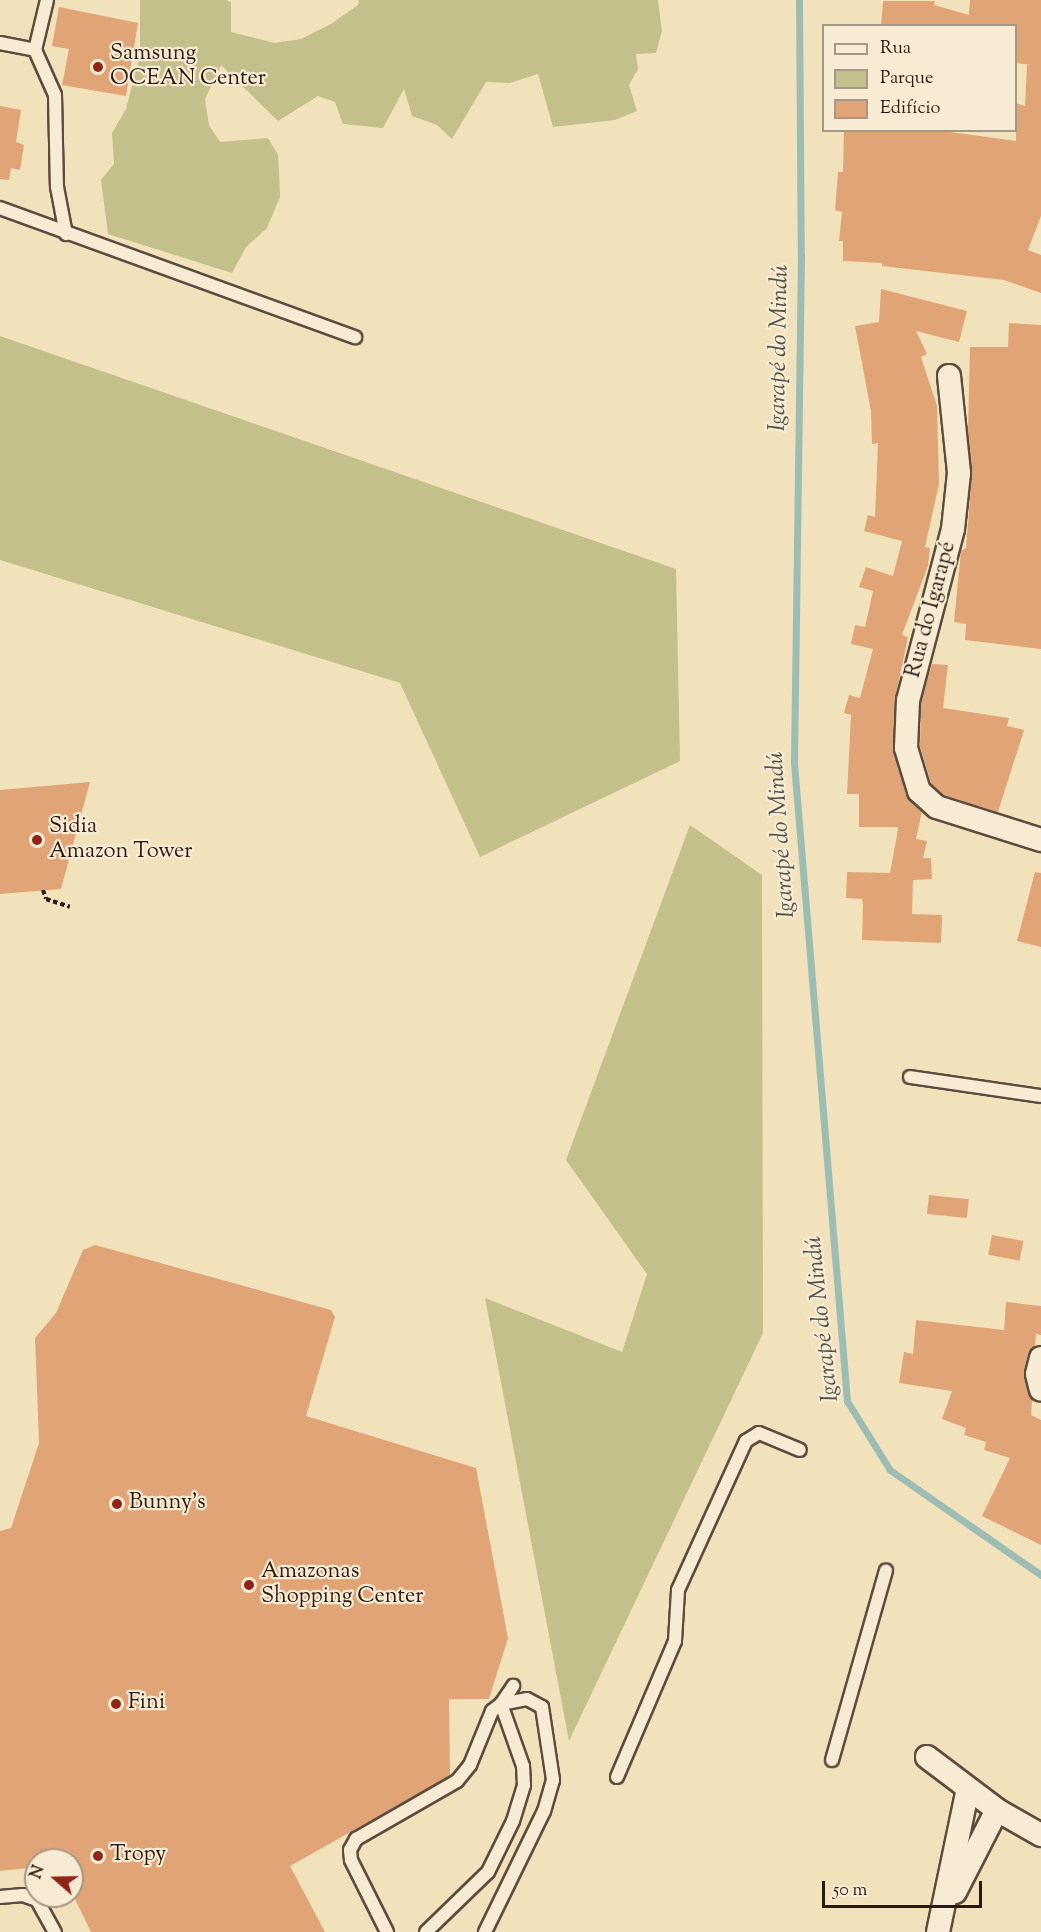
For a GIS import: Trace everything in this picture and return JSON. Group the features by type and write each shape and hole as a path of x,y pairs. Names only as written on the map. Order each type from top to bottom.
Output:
{"street":[{"name":"Rua do Igarapé","path":"949,376 959,473 953,529 908,700 906,748 920,791 937,807 962,817 1041,840"},
{"path":"1041,1358 1037,1374 1041,1390"},
{"path":"927,1757 998,1810 1041,1835"},
{"path":"940,1923 968,1789"},
{"path":"940,1923 998,1810"}],"lane":[{"path":"47,0 35,50 55,95 57,187 66,234"},
{"path":"0,43 35,50"},
{"path":"0,208 355,338"},
{"path":"910,1077 1041,1096"},
{"path":"616,1777 675,1641 678,1590 746,1440 759,1433 800,1450"},
{"path":"832,1760 886,1571"},
{"path":"387,1932 351,1860 350,1850 365,1832 457,1781 470,1765 486,1719 501,1704 513,1686"},
{"path":"485,1932 544,1811 552,1780 542,1707 527,1700 501,1704"},
{"path":"426,1932 488,1872 513,1821 524,1785 523,1766 501,1704"},
{"path":"0,1897 33,1897 50,1917 55,1932"}],"path":[{"path":"43,890 46,899 70,907"}],"green space":[{"path":"140,0 226,0 231,2 231,32 275,43 301,39 331,24 358,5 359,0 658,0 662,31 656,53 636,54 638,69 629,85 637,111 615,120 553,127 538,74 510,83 486,82 452,139 437,125 412,116 404,89 383,128 343,124 335,102 318,96 278,121 221,65 205,99 209,125 220,142 268,138 278,155 279,170 280,197 267,228 246,247 232,273 108,234 101,180 114,164 112,133 126,109 140,55"},
{"path":"0,336 676,569 680,761 480,857 400,683 0,560"},
{"path":"690,825 762,875 763,1333 569,1741 485,1298 622,1352 647,1274 566,1160"}],"building":[{"path":"970,0 1041,0 1041,216 1028,250 1041,255 1041,293 1004,280 882,266 882,263 843,261 843,241 839,241 842,212 835,210 838,172 843,172 844,132 951,132 1016,141 1017,103 1025,106 1027,65 1031,65 1017,63 1017,24 881,24 883,1 935,1 934,5 969,15"},
{"name":"Samsung OCEAN Center","path":"59,7 138,23 126,96 62,85 69,49 52,46"},
{"path":"0,106 21,110 16,142 24,145 20,170 11,168 9,180 0,179"},
{"path":"881,289 967,311 959,342 916,331 927,354 921,357 937,406 939,484 925,547 930,548 928,566 902,635 908,637 895,699 893,747 906,795 922,811 916,839 927,841 923,858 931,858 932,879 913,880 912,914 942,915 941,943 862,940 862,899 846,898 847,872 890,873 898,827 859,827 859,794 847,794 851,715 844,713 849,695 860,698 873,649 851,644 855,625 865,627 873,591 859,587 866,567 893,576 902,541 864,531 868,515 875,517 878,443 872,444 871,411 855,326 879,322"},
{"path":"1009,323 1041,325 1041,649 965,640 966,624 954,622 961,551 966,548 972,474 968,433 970,347 1008,347"},
{"path":"932,664 948,665 943,708 1009,718 1007,726 1024,730 998,812 944,795 931,783 920,746 921,702"},
{"name":"Sidia Amazon Tower","path":"90,782 61,889 0,894 0,790"},
{"path":"1035,872 1041,873 1041,947 1017,941"},
{"path":"929,1195 969,1199 967,1218 927,1214"},
{"path":"992,1235 1023,1241 1020,1261 988,1255"},
{"name":"Amazonas Shopping Center","path":"95,1245 331,1310 335,1317 306,1416 476,1468 508,1638 489,1699 449,1699 450,1776 290,1866 325,1932 91,1932 79,1908 84,1908 84,1848 24,1848 24,1868 0,1871 0,1531 11,1528 39,1443 35,1338 56,1313 83,1250"},
{"path":"1006,1302 1041,1306 1041,1335 1036,1334 1035,1346 1028,1354 1024,1371 1032,1400 1031,1415 1041,1420 1041,1545 982,1516 1010,1458 984,1450 986,1442 964,1435 966,1428 942,1419 952,1391 899,1383 904,1352 913,1354 916,1320 1004,1330"}],"waterway":[{"name":"Igarapé do Mindú","path":"799,0 801,255 794,763 847,1401 890,1470 1041,1575"}],"place":[{"name":"Samsung OCEAN Center","path":"98,67"},
{"name":"Sidia Amazon Tower","path":"37,840"},
{"name":"Bunny's","path":"117,1504"},
{"name":"Amazonas Shopping Center","path":"249,1585"},
{"name":"Fini","path":"116,1704"},
{"name":"Tropy","path":"98,1856"}]}
